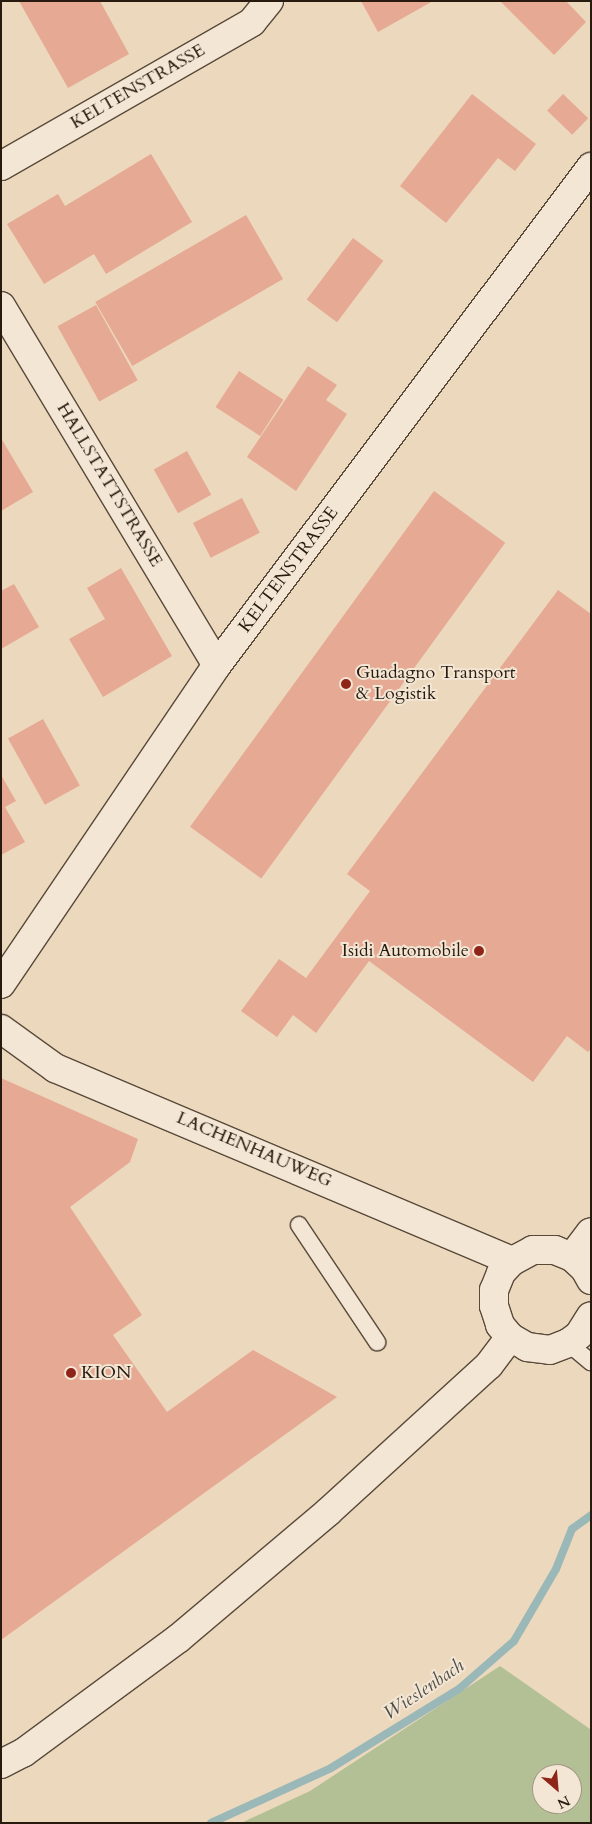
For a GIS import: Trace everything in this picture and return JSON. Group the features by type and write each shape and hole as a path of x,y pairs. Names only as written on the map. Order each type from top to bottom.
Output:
{"street":[{"name":"KELTENSTRASSE","path":"1,166 252,22 268,1"},
{"name":"KELTENSTRASSE","path":"1,984 218,665 591,167"},
{"name":"HALLSTATTSTRASSE","path":"1,306 218,665"},
{"name":"LACHENHAUWEG","path":"1,1029 55,1068 512,1261"},
{"path":"572,1258 591,1232"},
{"path":"590,1322 568,1343 550,1350 527,1347 510,1337 500,1324 494,1306 494,1290 501,1273 512,1261 533,1250 555,1250 572,1258 591,1280"},
{"path":"1,1764 23,1753 186,1632 328,1512 489,1365 510,1337"}],"lane":[{"path":"300,1225 377,1342"},
{"path":"568,1343 591,1362"}],"green space":[{"path":"500,1666 590,1729 591,1823 241,1823 310,1791"}],"building":[{"path":"19,1 100,1 129,54 68,88"},
{"path":"361,1 433,1 378,32"},
{"path":"500,1 566,1 586,22 554,55"},
{"path":"472,94 536,144 515,171 498,158 446,223 400,186"},
{"path":"563,94 588,118 572,135 547,111"},
{"path":"151,154 192,222 106,274 94,254 44,284 7,224 58,194 65,206"},
{"path":"246,215 283,279 132,366 95,302"},
{"path":"353,238 383,261 337,322 307,299"},
{"path":"96,305 138,380 99,402 58,326"},
{"path":"308,366 337,385 326,400 347,414 296,491 247,457"},
{"path":"239,371 283,400 260,436 216,407"},
{"path":"1,438 33,492 1,511"},
{"path":"187,451 211,495 178,513 154,469"},
{"name":"Guadagno Transport & Logistik","path":"434,491 505,543 261,878 190,827"},
{"path":"242,498 260,533 211,558 193,523"},
{"path":"121,568 172,656 103,697 69,639 105,619 87,588"},
{"path":"14,584 39,627 1,649 1,591"},
{"path":"558,590 591,614 591,1049 588,1052 567,1036 533,1082 369,961 316,1033 293,1015 277,1037 241,1011 279,959 306,978 370,891 347,874"},
{"path":"43,719 80,785 45,805 8,738"},
{"path":"1,775 16,801 5,807 25,842 1,855"},
{"name":"KION","path":"1,1078 138,1139 130,1162 70,1207 142,1315 113,1335 167,1412 253,1350 337,1397 1,1640"}],"waterway":[{"name":"Wieslenbach","path":"211,1823 331,1768 459,1689 514,1641 556,1569 572,1529 591,1515"}],"place":[{"name":"Guadagno Transport & Logistik","path":"346,684"},
{"name":"Isidi Automobile","path":"479,951"},
{"name":"KION","path":"71,1373"}]}
